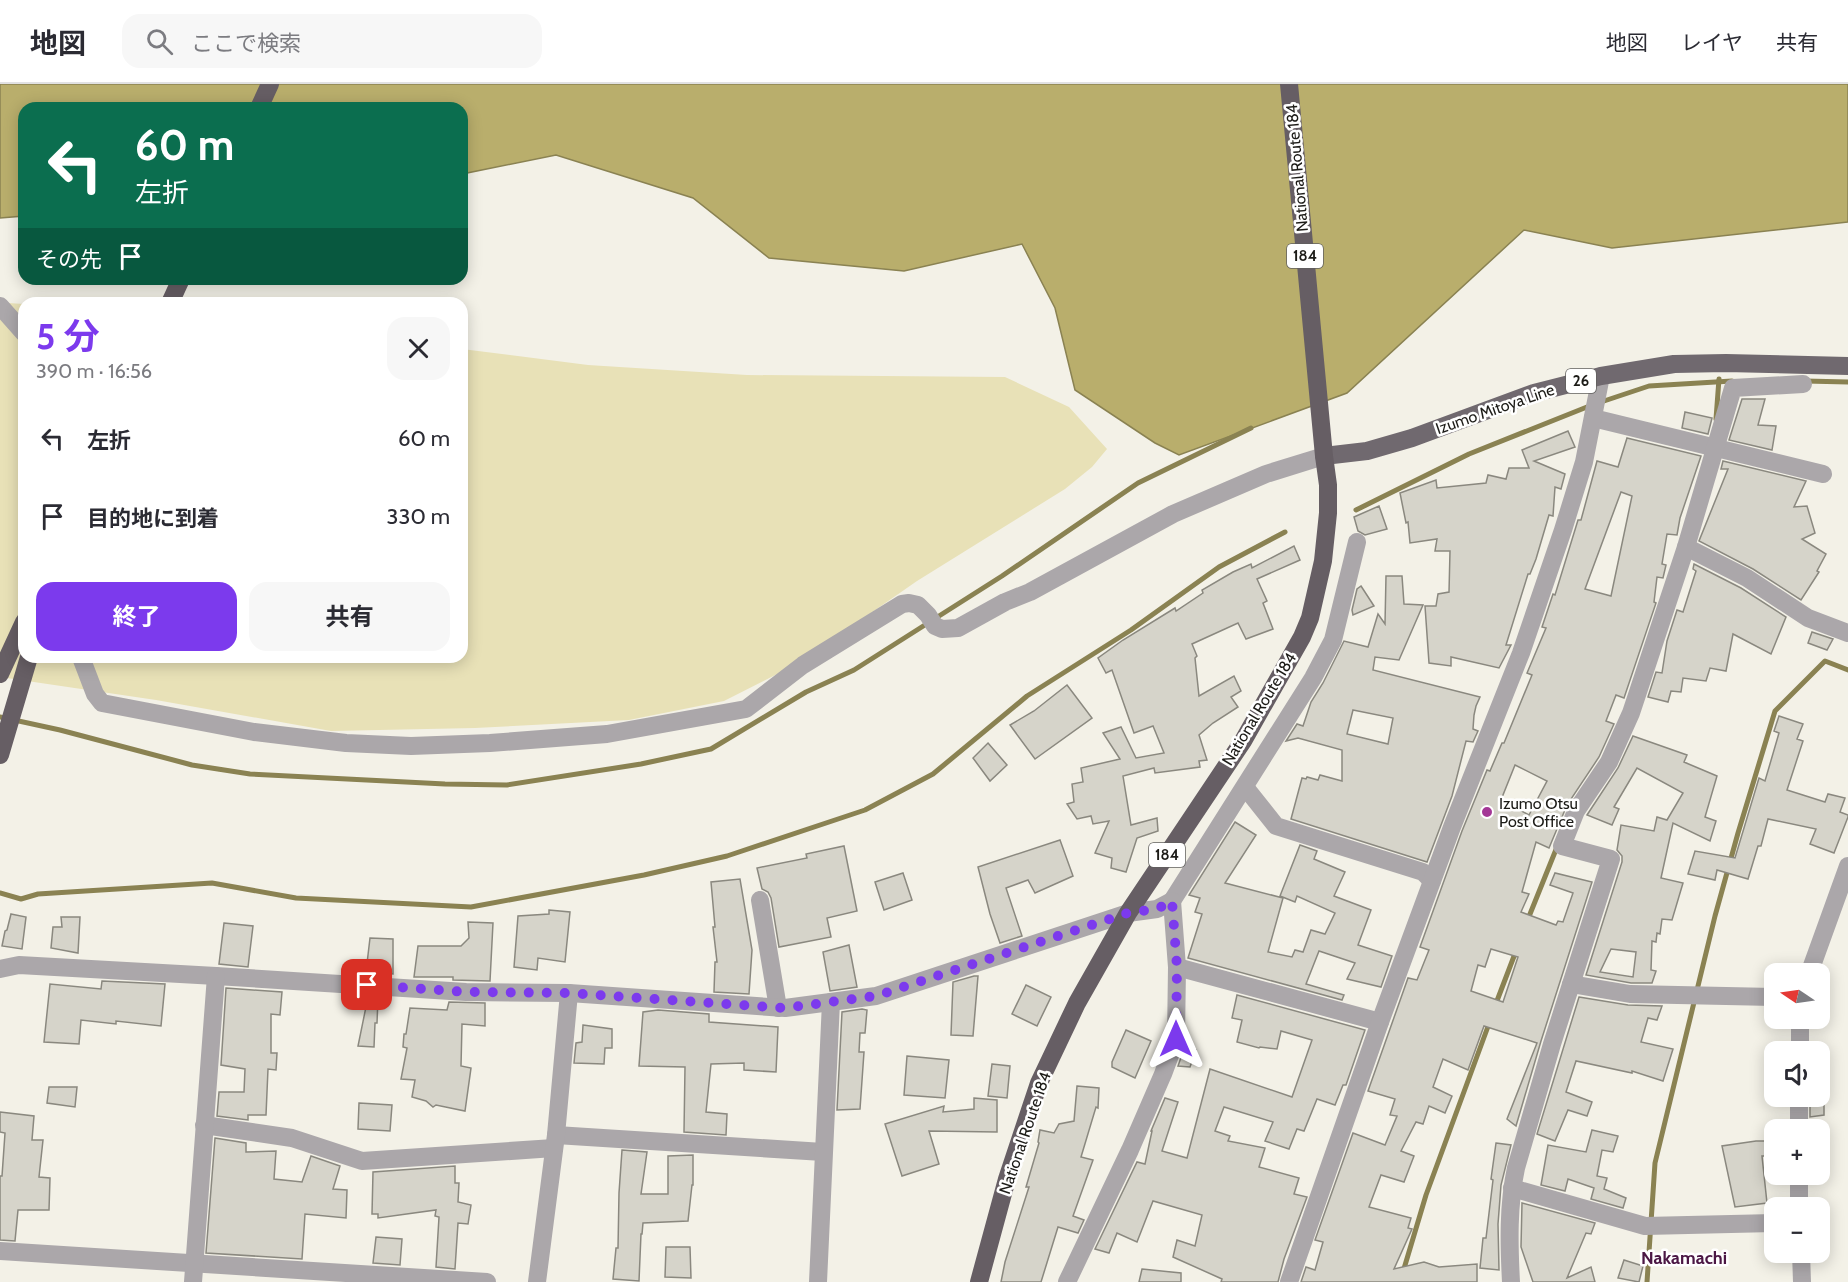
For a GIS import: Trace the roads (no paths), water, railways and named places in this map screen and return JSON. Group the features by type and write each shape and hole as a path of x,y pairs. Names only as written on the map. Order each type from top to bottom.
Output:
{"highway":[{"path":"262,102 270,84"},
{"name":"National Route 184","path":"979,1282 1007,1179 1040,1083 1077,1003 1128,913 1243,741 1302,637 1310,618 1323,561 1328,513 1328,485 1289,84"},
{"path":"0,674 18,635"},
{"path":"0,755 27,663"}],"main road":[{"name":"Izumo Mitoya Line","path":"1324,456 1367,451 1412,438 1534,393 1601,376 1674,364 1848,366"}],"street":[{"path":"0,306 18,326"},
{"path":"1289,1282 1380,1022 1521,653 1552,564 1584,462 1601,376"},
{"path":"1511,1282 1510,1232 1512,1188 1516,1168 1548,1055 1611,859 1562,846 1576,811 1609,762 1632,713 1686,547 1733,388 1803,384"},
{"path":"1593,418 1823,474"},
{"path":"83,663 95,694 102,703 254,732 346,743 411,746 489,744 607,734 746,709 803,665 902,604 918,605 942,629 958,628 1005,602 1030,592 1173,514 1266,474 1324,456"},
{"path":"0,969 19,965 466,992 568,993 778,1008 876,996 1128,913 1157,909 1172,901 1313,678 1333,640 1357,542"},
{"path":"1686,547 1747,578 1808,618 1848,633"},
{"path":"1245,787 1276,826 1423,872 1432,881"},
{"path":"1813,963 1848,866"},
{"path":"760,900 778,1008"},
{"path":"1067,1282 1130,1150 1176,1039 1177,967 1172,901"},
{"path":"1177,967 1380,1022"},
{"path":"193,1282 216,976"},
{"path":"1571,984 1630,994 1764,997"},
{"path":"537,1282 555,1142 568,993"},
{"path":"818,1282 831,1002"},
{"path":"204,1125 292,1138 362,1161 555,1142 823,1152"},
{"path":"1512,1188 1645,1226 1764,1223"},
{"path":"0,1251 487,1282"},
{"path":"1801,1263 1802,1282"}],"waterway":[{"path":"1716,419 1719,379"},
{"path":"1601,402 1649,386 1732,381"},
{"path":"1805,381 1848,382"},
{"path":"1356,510 1469,454 1592,405"},
{"path":"0,717 60,730 192,765 250,774 445,784 507,785 641,764 711,749 806,692 854,670 1002,576 1138,483 1251,428"},
{"path":"0,893 21,899 38,894 212,883 296,898 471,907 644,875 727,856 865,810 933,774 1027,696 1131,630 1219,567 1285,532"},
{"path":"1647,1282 1655,1163 1715,916 1775,711 1825,661 1848,670"},
{"path":"1528,919 1557,847"},
{"path":"1495,1006 1516,951"},
{"path":"1400,1282 1426,1195 1490,1021"}],"place":[{"name":"Izumo Otsu Post Office","path":"1487,812"}],"district":[{"name":"Nakamachi","path":"1684,1258"}]}
